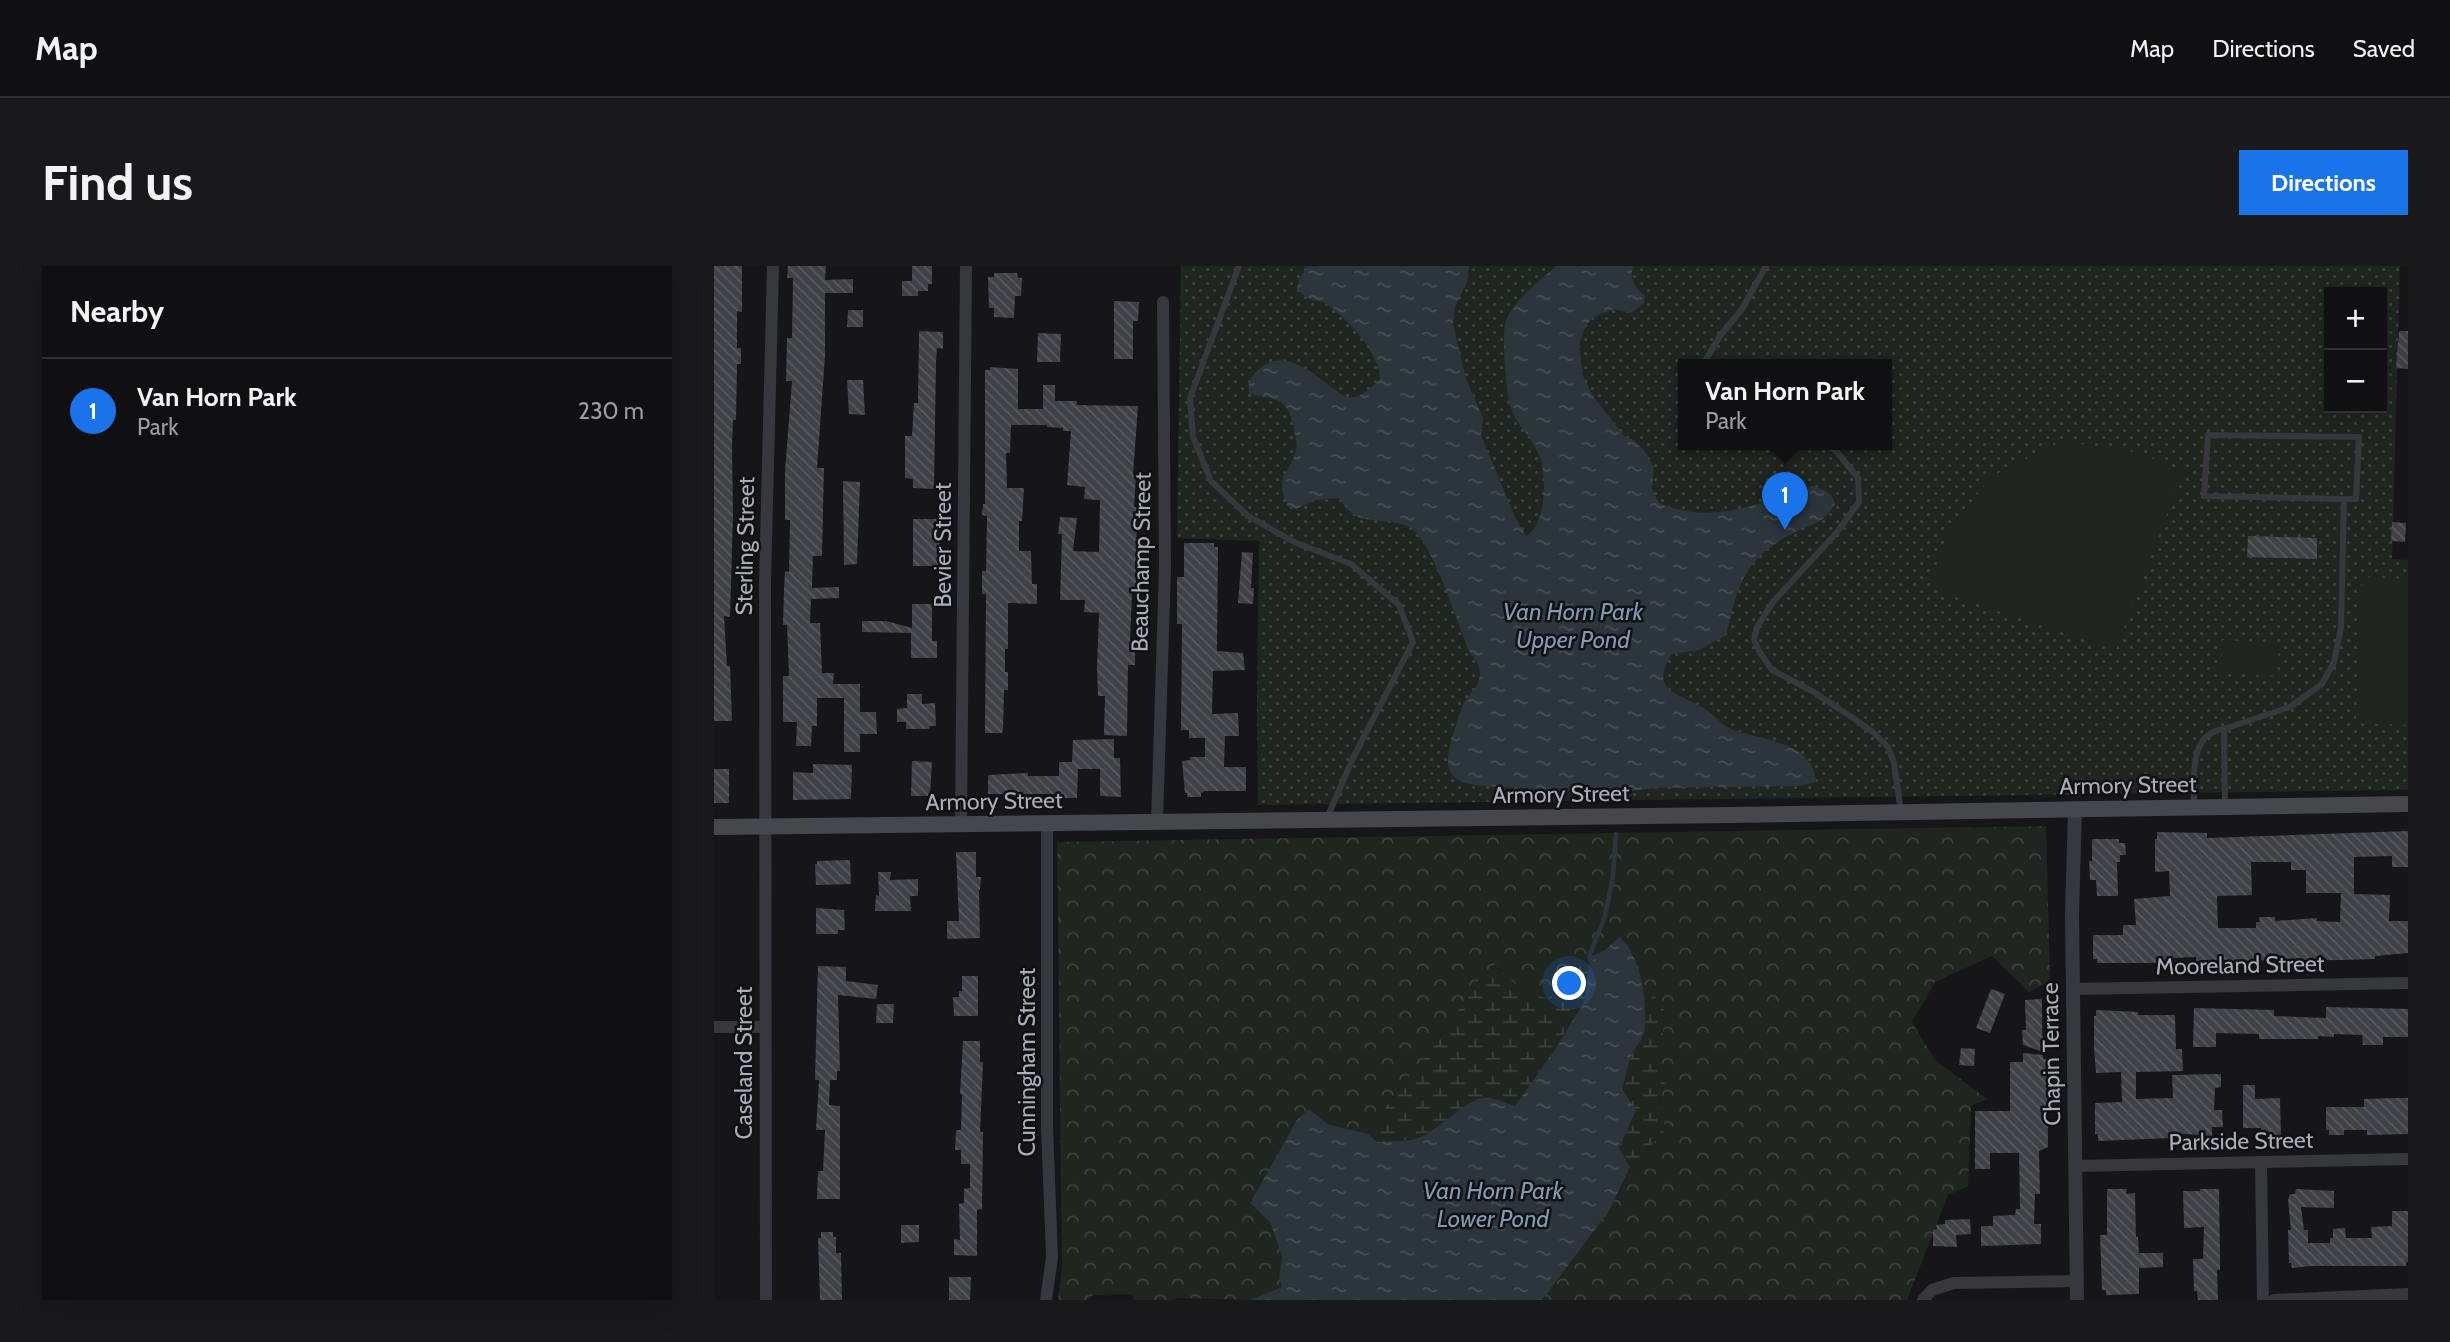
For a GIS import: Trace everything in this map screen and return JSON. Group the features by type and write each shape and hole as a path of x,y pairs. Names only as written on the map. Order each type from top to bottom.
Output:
{"main road":[{"name":"Armory Street","path":"714,827 2408,804"}],"street":[{"name":"Sterling Street","path":"764,826 765,582 773,266"},
{"name":"Bevier Street","path":"961,824 966,266"},
{"name":"Beauchamp Street","path":"1157,822 1165,568 1163,302"},
{"name":"Chapin Terrace","path":"2075,808 2072,915 2077,1300"},
{"name":"Cunningham Street","path":"1046,1300 1052,1257 1047,1114 1047,823"},
{"name":"Caseland Street","path":"764,826 766,1300"},
{"name":"Mooreland Street","path":"2073,989 2408,983"},
{"path":"714,1027 765,1027"},
{"name":"Parkside Street","path":"2075,1166 2408,1159"},
{"path":"2261,1162 2263,1300"},
{"path":"1923,1300 1932,1290 1954,1283 2077,1281"},
{"path":"2274,1300 2408,1294"}],"lane":[{"path":"1239,266 1190,398 1193,437 1211,481 1248,516 1294,542 1351,564 1399,605 1413,642 1353,758 1326,819"},
{"path":"1706,359 1742,309 1766,266"},
{"path":"2208,435 2359,437 2356,499 2344,499 2204,496 2208,435"},
{"path":"1834,450 1858,478 1858,502 1838,531 1773,602 1757,627 1754,640 1772,670 1812,691 1856,720 1888,747 1894,763 1901,812"},
{"path":"2194,806 2193,764 2199,746 2214,730 2290,708 2322,684 2334,662 2341,628 2344,499"},
{"path":"2224,729 2225,806"}],"green space":[{"path":"1181,266 2400,266 2392,559 2408,560 2408,790 1258,805 1259,541 1177,538"},
{"path":"2062,441 2140,453 2183,472 2116,650 1929,588 1947,534 1991,477"},
{"path":"2362,577 2408,579 2408,725 2356,723"},
{"path":"2222,640 2279,643 2277,676 2221,673"},
{"path":"2046,826 2050,981 2029,992 1992,956 1935,982 1912,1022 1935,1060 1987,1099 1971,1106 1968,1186 1948,1195 1907,1300 1542,1300 1609,1211 1630,1167 1665,1131 1660,1099 1665,1083 1657,1067 1663,1034 1664,1004 1654,996 1645,1002 1634,959 1620,936 1605,950 1589,957 1548,998 1526,995 1495,964 1479,980 1368,1134 1328,1124 1309,1109 1250,1203 1270,1222 1282,1256 1279,1277 1282,1287 1249,1300 1134,1300 1132,1294 1093,1295 1089,1300 1058,1300 1062,1268 1057,842"},
{"path":"1589,957 1585,1000 1515,1107 1493,1098 1416,1139 1377,1142 1368,1134 1479,980 1495,964 1526,995 1548,998"},
{"path":"1654,996 1664,1004 1663,1034 1657,1067 1665,1083 1660,1099 1665,1131 1630,1167 1619,1148 1636,1111 1622,1088 1631,1056 1643,1037 1645,1002"}],"water":[{"name":"Van Horn Park Upper Pond","path":"1308,266 1469,266 1467,282 1455,307 1453,324 1466,379 1483,418 1482,438 1515,517 1526,536 1533,531 1541,512 1544,476 1540,457 1514,416 1509,401 1504,348 1506,321 1520,299 1556,266 1633,266 1632,279 1645,296 1644,303 1632,313 1614,309 1594,317 1586,325 1579,344 1583,376 1593,396 1626,438 1634,440 1645,452 1654,468 1652,489 1659,503 1679,510 1698,512 1736,510 1811,486 1826,491 1834,500 1831,511 1823,519 1779,541 1765,551 1746,573 1735,600 1726,635 1699,650 1672,654 1663,676 1669,689 1708,711 1727,727 1796,750 1812,768 1816,782 1800,786 1657,788 1613,793 1483,786 1454,777 1448,764 1450,746 1461,710 1478,683 1480,671 1469,651 1427,549 1411,528 1356,516 1339,498 1315,500 1296,509 1288,506 1282,482 1297,449 1291,419 1280,402 1249,394 1251,378 1255,372 1271,362 1281,360 1309,371 1346,397 1362,394 1380,379 1375,359 1352,326 1334,309 1308,298 1297,289"},
{"name":"Van Horn Park Lower Pond","path":"1620,936 1638,969 1645,1008 1644,1033 1631,1057 1622,1088 1636,1111 1619,1148 1630,1167 1609,1211 1542,1300 1249,1300 1282,1287 1279,1277 1282,1256 1270,1222 1250,1203 1297,1120 1309,1109 1328,1124 1368,1134 1377,1142 1410,1140 1429,1132 1475,1100 1491,1098 1515,1106 1556,1048 1585,1000 1589,957 1605,950"}],"building":[{"path":"714,266 742,266 742,312 737,311 737,348 741,348 741,364 737,364 736,420 733,420 732,447 730,617 724,616 727,666 730,666 732,721 714,721"},
{"path":"788,266 826,266 825,280 853,279 853,293 825,293 825,356 817,468 824,468 822,556 813,556 812,588 839,587 839,598 811,599 810,623 820,623 822,673 834,673 833,684 860,684 860,712 876,712 877,734 860,734 860,752 844,752 844,698 817,698 817,726 812,726 811,746 796,746 797,722 783,722 783,676 789,676 787,625 783,625 785,571 789,572 790,520 785,520 785,471 792,381 786,381 787,338 792,338 793,278 787,278"},
{"path":"912,266 932,266 932,284 928,284 928,291 918,291 918,296 902,296 902,281 912,281"},
{"path":"994,273 1017,273 1018,278 1022,278 1021,296 1015,296 1014,318 994,317 994,308 989,308 988,277 994,277"},
{"path":"1114,301 1139,302 1138,321 1133,321 1133,359 1114,359"},
{"path":"848,310 863,310 863,327 847,327"},
{"path":"919,331 943,332 943,349 937,348 936,362 934,489 913,488 913,479 905,478 905,436 912,436 914,403 918,403"},
{"path":"2399,331 2408,331 2408,369 2396,368"},
{"path":"1038,333 1061,334 1060,362 1037,362"},
{"path":"990,367 1018,369 1018,409 1043,409 1043,385 1055,385 1055,401 1077,401 1077,405 1138,406 1133,475 1136,476 1134,507 1137,507 1136,592 1132,592 1130,640 1135,640 1135,665 1128,665 1127,736 1104,735 1105,696 1098,696 1099,613 1084,612 1085,600 1060,600 1060,517 1077,518 1073,551 1099,552 1100,500 1084,499 1085,487 1067,485 1071,431 1047,425 1011,425 1010,453 1006,453 1007,488 1024,488 1022,521 1019,521 1019,551 1031,551 1032,584 1037,584 1037,604 1008,603 1005,672 1008,672 1008,690 1004,690 1003,730 1002,733 985,733 986,594 982,594 982,571 986,571 987,516 982,515 985,504 985,370 990,370"},
{"path":"847,380 863,380 865,415 849,414"},
{"path":"843,481 860,482 857,564 844,565"},
{"path":"913,519 940,519 939,566 913,566"},
{"path":"2392,522 2406,523 2405,542 2391,541"},
{"path":"2248,536 2317,538 2317,559 2247,557"},
{"path":"1184,543 1214,543 1214,547 1218,547 1217,651 1243,653 1245,670 1213,671 1212,714 1238,713 1239,736 1225,736 1224,767 1246,767 1246,791 1205,791 1201,793 1201,797 1187,797 1185,793 1182,761 1190,760 1190,757 1205,757 1205,738 1189,738 1189,730 1181,730 1182,624 1177,624 1177,577 1184,577"},
{"path":"1242,552 1253,553 1253,604 1238,603"},
{"path":"912,604 932,604 932,641 937,641 937,658 911,658 911,633 862,632 862,621 886,621 912,628"},
{"path":"907,694 922,694 922,704 935,703 936,726 930,726 929,729 906,729 906,722 897,722 897,709 907,708"},
{"path":"1114,739 1114,758 1120,758 1121,797 1100,796 1100,769 1078,769 1077,798 1058,798 1058,794 988,794 988,775 1028,773 1028,776 1059,776 1059,762 1072,762 1073,740"},
{"path":"912,761 932,762 930,796 911,796"},
{"path":"813,764 852,765 851,799 793,800 793,772 813,773"},
{"path":"714,769 729,769 729,803 714,803"},
{"path":"2408,831 2408,867 2392,867 2392,856 2354,857 2354,894 2390,895 2389,921 2408,921 2408,953 2375,956 2375,959 2196,961 2196,957 2173,958 2173,963 2097,963 2097,959 2093,959 2093,935 2123,935 2123,925 2136,925 2134,899 2170,896 2169,871 2155,872 2157,832 2207,833 2207,838","holes":["2251,862 2291,862 2291,870 2306,870 2306,893 2341,893 2340,922 2317,921 2317,918 2275,921 2275,917 2259,917 2260,922 2256,922 2256,928 2218,928 2217,896 2252,895"]},
{"path":"2092,839 2119,839 2119,843 2125,843 2126,855 2120,855 2120,862 2117,862 2118,896 2097,896 2096,880 2090,880"},
{"path":"956,852 976,852 976,877 981,877 980,938 947,939 947,921 959,921"},
{"path":"850,860 851,884 816,885 817,861"},
{"path":"878,872 891,872 890,880 918,879 918,896 910,896 911,911 875,911 876,895 879,896"},
{"path":"816,908 844,910 845,930 838,930 838,934 816,934"},
{"path":"818,966 846,967 846,981 878,985 876,999 838,995 840,1071 837,1071 837,1080 830,1080 829,1105 840,1106 840,1199 817,1199 818,1171 823,1171 825,1130 816,1130 819,1080 815,1080"},
{"path":"962,976 978,976 978,1016 954,1016 953,997 959,997 959,991 962,991"},
{"path":"1991,989 2005,994 1990,1033 1976,1028"},
{"path":"2042,999 2043,1052 2023,1045 2022,1030 2026,1030 2025,1000"},
{"path":"877,1004 894,1004 893,1023 876,1023"},
{"path":"2326,1007 2408,1009 2408,1037 2383,1037 2383,1045 2363,1045 2362,1035 2334,1034 2334,1037 2318,1036 2318,1039 2259,1039 2259,1034 2216,1033 2216,1047 2193,1047 2194,1008 2274,1010 2274,1016 2326,1018"},
{"path":"2096,1010 2138,1012 2138,1015 2175,1015 2176,1049 2182,1049 2183,1071 2136,1072 2136,1099 2173,1098 2172,1075 2221,1074 2221,1087 2215,1088 2214,1110 2222,1110 2223,1127 2212,1127 2212,1136 2172,1133 2172,1138 2098,1141 2098,1134 2095,1134 2095,1103 2122,1102 2121,1072 2096,1073"},
{"path":"963,1041 980,1041 980,1062 983,1062 980,1132 983,1132 982,1209 977,1210 977,1256 954,1255 954,1239 960,1240 959,1204 964,1203 964,1189 970,1188 970,1164 961,1164 961,1150 955,1150 956,1130 961,1130"},
{"path":"1961,1048 1975,1049 1974,1066 1959,1065"},
{"path":"2023,1053 2043,1055 2043,1059 2047,1059 2048,1147 2039,1151 2040,1194 2035,1194 2034,1224 2041,1224 2041,1244 1981,1246 1981,1226 1993,1226 1993,1216 2015,1215 2016,1209 2020,1209 2019,1153 1990,1153 1990,1169 1975,1169 1975,1111 2010,1111 2010,1062 2023,1062"},
{"path":"2243,1085 2255,1085 2255,1099 2280,1098 2281,1135 2261,1136 2261,1128 2243,1128"},
{"path":"2408,1098 2408,1134 2367,1135 2367,1130 2344,1130 2344,1135 2329,1135 2329,1130 2326,1130 2326,1107 2364,1107 2364,1099"},
{"path":"2107,1189 2127,1189 2126,1194 2135,1193 2139,1253 2163,1253 2163,1267 2139,1268 2139,1294 2106,1295 2106,1290 2102,1290 2100,1235 2107,1235"},
{"path":"2219,1189 2218,1300 2198,1300 2197,1291 2194,1291 2193,1259 2203,1259 2204,1227 2184,1228 2183,1191"},
{"path":"2296,1189 2334,1191 2334,1208 2301,1207 2304,1230 2308,1230 2308,1243 2330,1243 2333,1229 2345,1228 2346,1238 2372,1238 2371,1227 2392,1226 2392,1211 2408,1211 2406,1266 2292,1268 2289,1263 2288,1230 2291,1230 2288,1200 2290,1194 2295,1194"},
{"path":"1970,1219 1971,1234 1956,1235 1957,1247 1933,1246 1933,1230 1937,1229 1936,1225 1945,1224 1945,1220"},
{"path":"901,1225 919,1225 919,1242 901,1243"},
{"path":"821,1232 833,1232 833,1237 836,1237 836,1253 841,1253 842,1300 820,1300 818,1238 821,1238"},
{"path":"949,1277 971,1277 970,1300 949,1300"}],"waterway":[{"path":"1591,962 1589,957 1605,916 1613,876 1616,834"}],"place":[{"name":"Van Horn Park","path":"1785,530"}]}
